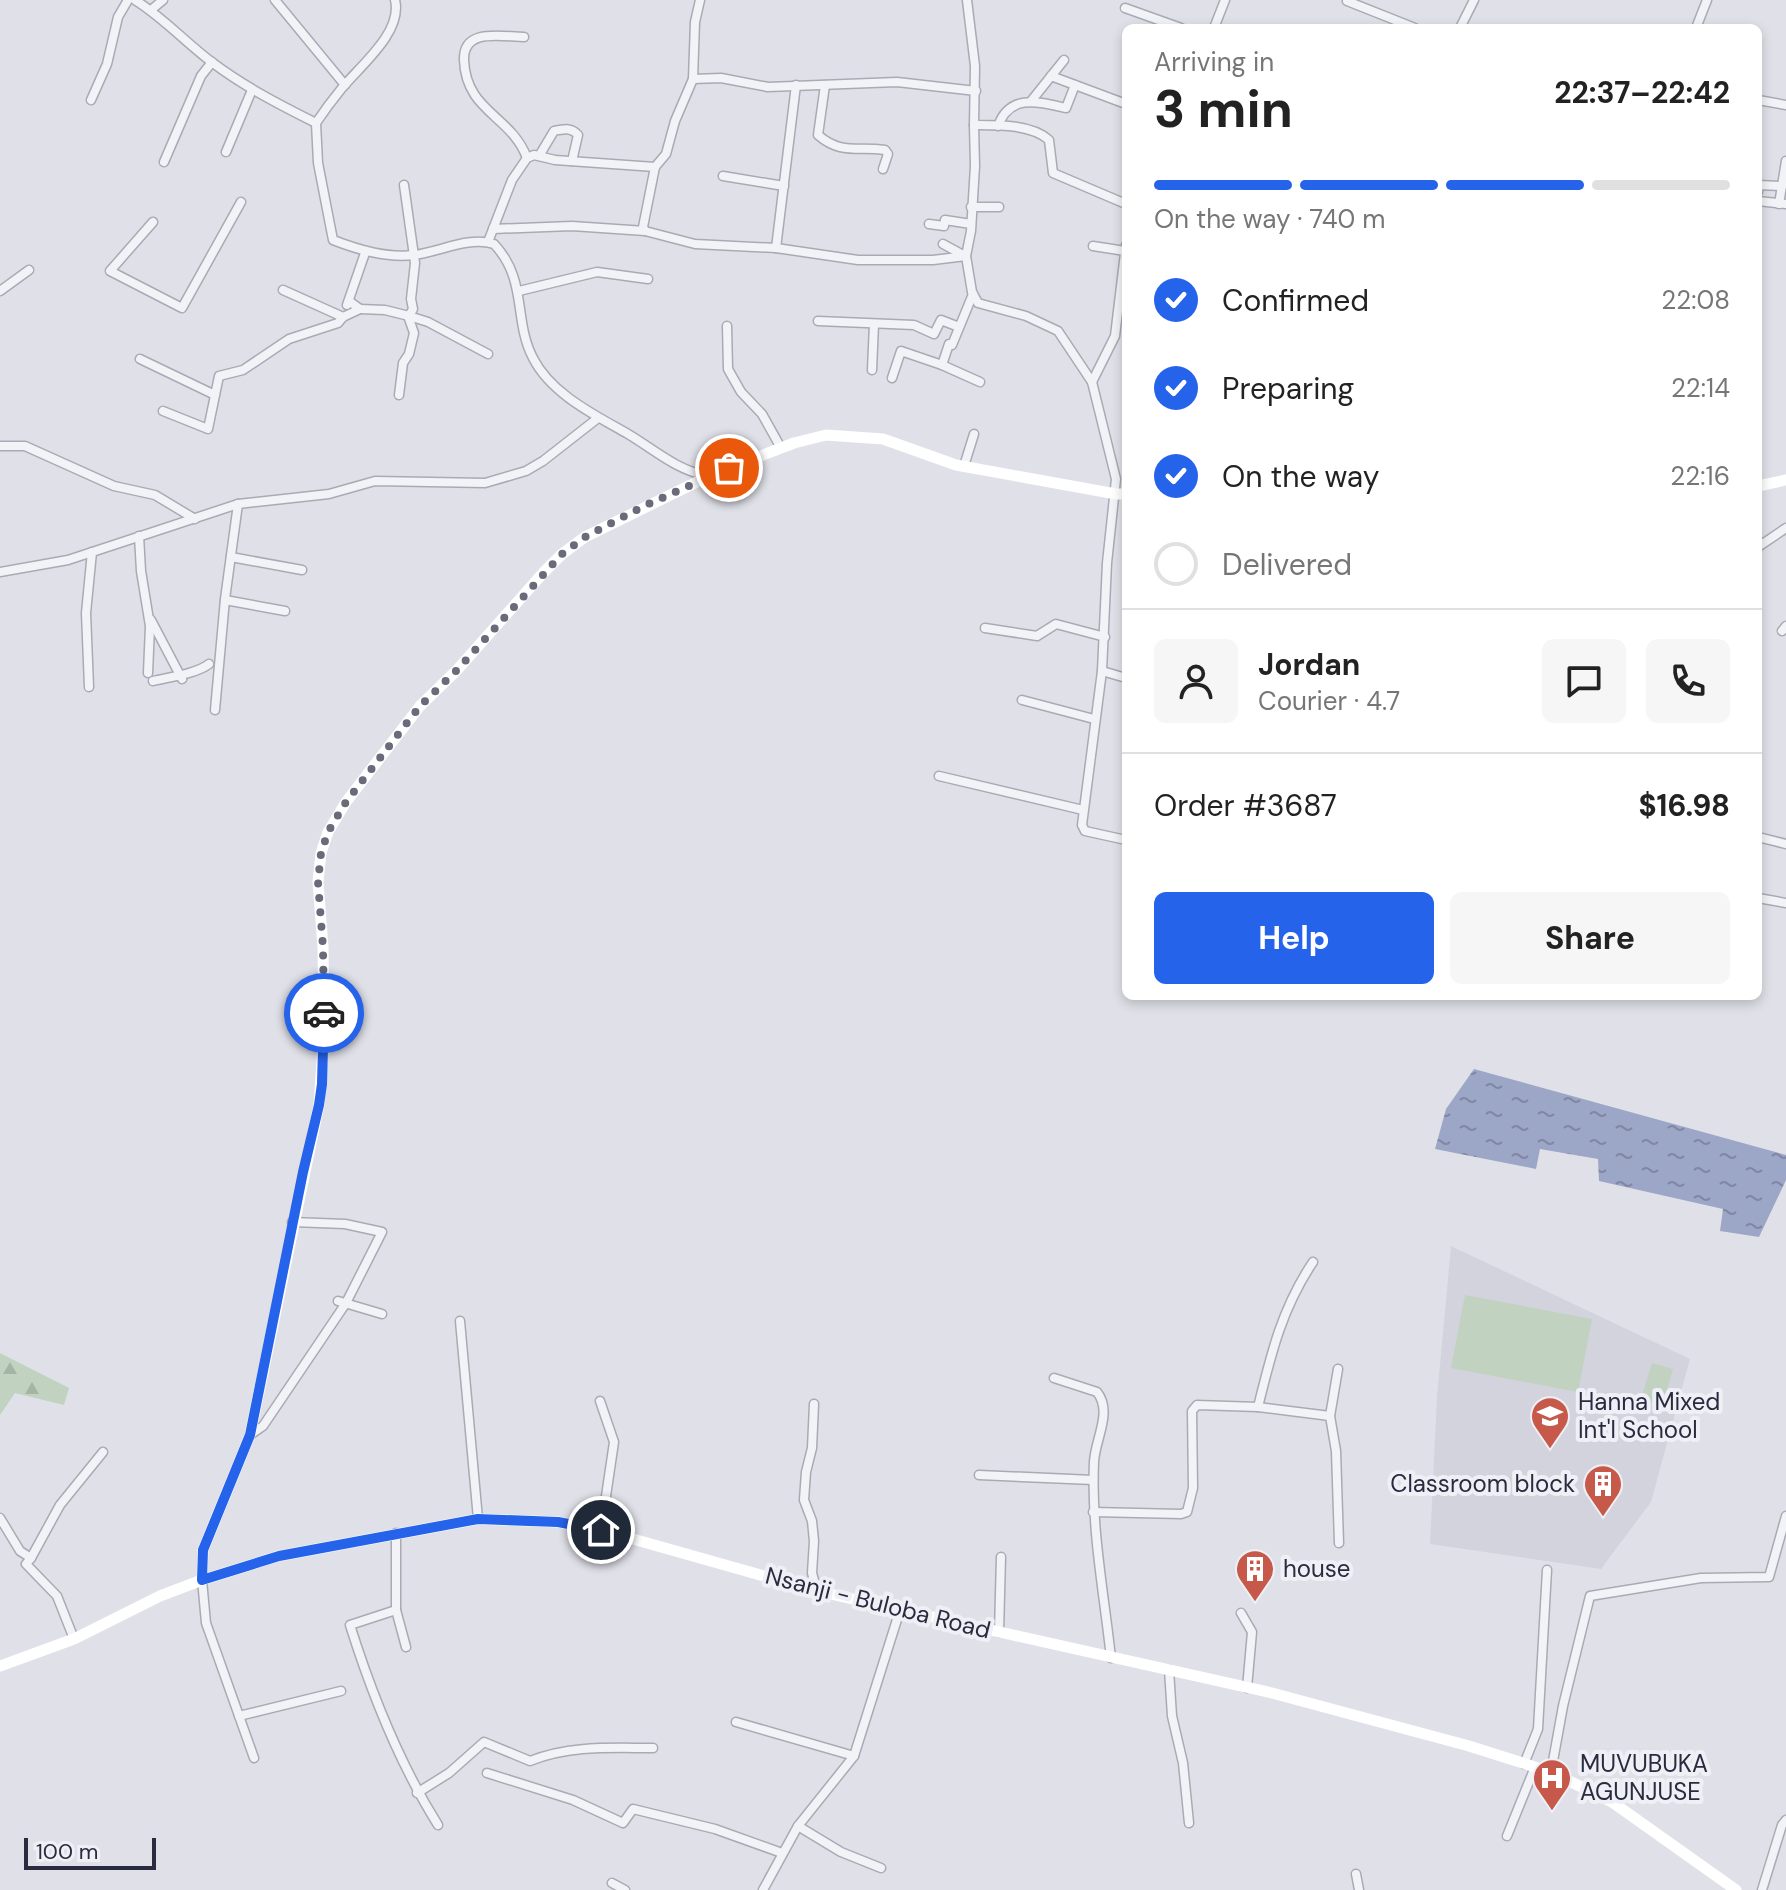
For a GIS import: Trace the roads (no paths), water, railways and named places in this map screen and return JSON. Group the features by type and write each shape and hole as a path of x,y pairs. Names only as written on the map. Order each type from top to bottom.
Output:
{"main road":[{"path":"202,1580 203,1550 250,1435 322,1084 323,947 318,882 321,853 328,832 346,802 420,706 457,670 562,554 585,537 709,476 781,448 826,435 883,439 964,466 1121,494"},
{"path":"1762,485 1786,480"},
{"name":"Nsanji - Buloba Road","path":"0,1666 74,1639 160,1596 279,1556 478,1519 558,1522 601,1530 817,1591 1375,1720 1529,1765 1551,1772 1612,1802 1719,1885 1736,1890"}],"street":[{"path":"91,100 107,64 118,17 128,0"},
{"path":"135,0 252,90 316,123"},
{"path":"151,10 163,0"},
{"path":"275,0 345,85"},
{"path":"395,0 397,13 368,62 345,85 316,123 318,163 333,240 365,253 412,255 472,242 494,244 513,270 525,338 533,360 550,380 598,418 685,470 709,476"},
{"path":"645,231 643,227 655,167 666,154 675,121 693,79 695,22 700,0"},
{"path":"967,0 976,91 971,224 966,256 973,294 978,303 1016,312 1058,331 1092,382 1121,494 1107,563 1102,671 1082,825 1085,831 1122,839"},
{"path":"1216,24 1225,0"},
{"path":"1462,24 1474,0"},
{"path":"1698,24 1707,0"},
{"path":"1347,1 1405,24"},
{"path":"1125,8 1170,24"},
{"path":"524,37 485,36 474,39 468,43 464,55 465,79 472,94 505,127 523,148 527,158"},
{"path":"1032,100 1064,60"},
{"path":"164,162 201,76 212,62"},
{"path":"1051,76 1122,103"},
{"path":"693,79 721,78 768,87 897,82 976,91"},
{"path":"776,248 796,85"},
{"path":"825,85 818,135 838,149 885,150 888,154 883,169"},
{"path":"998,126 1001,117 1013,105 1032,100 1066,108 1075,85"},
{"path":"226,152 252,90"},
{"path":"1762,101 1786,105"},
{"path":"974,125 1041,133 1049,140 1053,173 1122,202"},
{"path":"539,156 554,131 565,128 578,135 572,161"},
{"path":"488,242 512,180 527,158 539,156 655,167"},
{"path":"1762,202 1782,204 1786,161"},
{"path":"723,176 784,186"},
{"path":"399,395 403,363 409,354 414,333 409,316 413,309 411,299 415,263 404,185"},
{"path":"1762,185 1782,186"},
{"path":"153,222 110,271 182,308 241,202"},
{"path":"971,207 999,207"},
{"path":"929,224 944,226 945,220 971,224"},
{"path":"493,229 572,226 645,231 695,244 776,248 858,260 933,260 966,256"},
{"path":"943,244 966,256"},
{"path":"1093,246 1122,248"},
{"path":"163,411 208,429 219,376 243,370 289,339 338,323 343,317 365,253"},
{"path":"0,291 29,270"},
{"path":"519,291 597,272 648,279"},
{"path":"1092,382 1115,336 1122,274"},
{"path":"283,290 343,317 360,309 385,310 409,316 428,322 488,354"},
{"path":"942,365 973,294"},
{"path":"349,301 360,309"},
{"path":"818,321 914,325 934,334 941,320 959,327"},
{"path":"872,370 874,324"},
{"path":"727,326 728,369 741,392 762,414 781,448"},
{"path":"892,378 901,351 980,382"},
{"path":"140,359 215,395"},
{"path":"0,572 68,560 238,504 329,494 375,481 485,483 526,471 598,418"},
{"path":"964,466 974,434"},
{"path":"0,446 25,446 114,486 155,495 195,520"},
{"path":"215,710 238,504"},
{"path":"1762,544 1786,528"},
{"path":"139,536 148,615 150,677 181,677"},
{"path":"89,687 86,613 92,552"},
{"path":"231,557 302,570"},
{"path":"225,600 285,611"},
{"path":"148,615 181,677"},
{"path":"985,628 1037,636 1056,624 1105,637"},
{"path":"181,677 185,671 201,670 209,664"},
{"path":"1102,671 1122,677"},
{"path":"1022,700 1094,719"},
{"path":"939,776 1083,810"},
{"path":"1762,838 1786,844"},
{"path":"1762,899 1786,903"},
{"path":"250,1435 263,1426 342,1302 382,1232 345,1224 292,1222"},
{"path":"1258,1407 1283,1316 1298,1283 1313,1262"},
{"path":"342,1302 382,1314"},
{"path":"460,1321 478,1519"},
{"path":"1338,1369 1330,1416 1336,1451 1339,1543"},
{"path":"1054,1378 1097,1392 1102,1398 1103,1420 1094,1453 1093,1512 1111,1658"},
{"path":"600,1401 614,1442 601,1530"},
{"path":"1093,1512 1187,1512 1192,1499 1194,1406 1202,1403 1258,1407 1330,1416"},
{"path":"814,1404 812,1448 804,1500 812,1521 812,1573 817,1591"},
{"path":"74,1639 57,1596 26,1564 60,1505 103,1452"},
{"path":"979,1475 1093,1480"},
{"path":"1551,1772 1563,1706 1590,1596 1701,1578 1769,1577 1786,1516"},
{"path":"0,1518 20,1551 31,1558"},
{"path":"396,1533 396,1610 406,1647"},
{"path":"999,1632 1001,1557"},
{"path":"1507,1836 1538,1729 1547,1570"},
{"path":"202,1580 206,1623 254,1758"},
{"path":"396,1610 350,1625 370,1690 417,1793 438,1825"},
{"path":"763,1890 798,1826 854,1756 900,1610"},
{"path":"1241,1613 1252,1632 1247,1688"},
{"path":"1169,1670 1172,1716 1183,1763 1189,1823"},
{"path":"239,1716 341,1691"},
{"path":"736,1722 854,1756"},
{"path":"417,1793 449,1773 484,1742 530,1761 553,1752 653,1748"},
{"path":"487,1773 573,1800 623,1823 633,1809 715,1829 782,1853"},
{"path":"1762,1890 1786,1820"},
{"path":"798,1826 841,1852 881,1868"},
{"path":"1356,1874 1359,1890"},
{"path":"612,1883 625,1890"}],"water":[{"path":"1474,1069 1786,1155 1786,1180 1759,1237 1720,1231 1723,1209 1599,1181 1598,1159 1540,1149 1536,1169 1435,1149 1446,1109"}],"place":[{"name":"Hanna Mixed Int'l School","path":"1550,1450"},
{"name":"Classroom block","path":"1603,1518"},
{"name":"house","path":"1255,1603"},
{"name":"MUVUBUKA AGUNJUSE","path":"1552,1812"}]}
